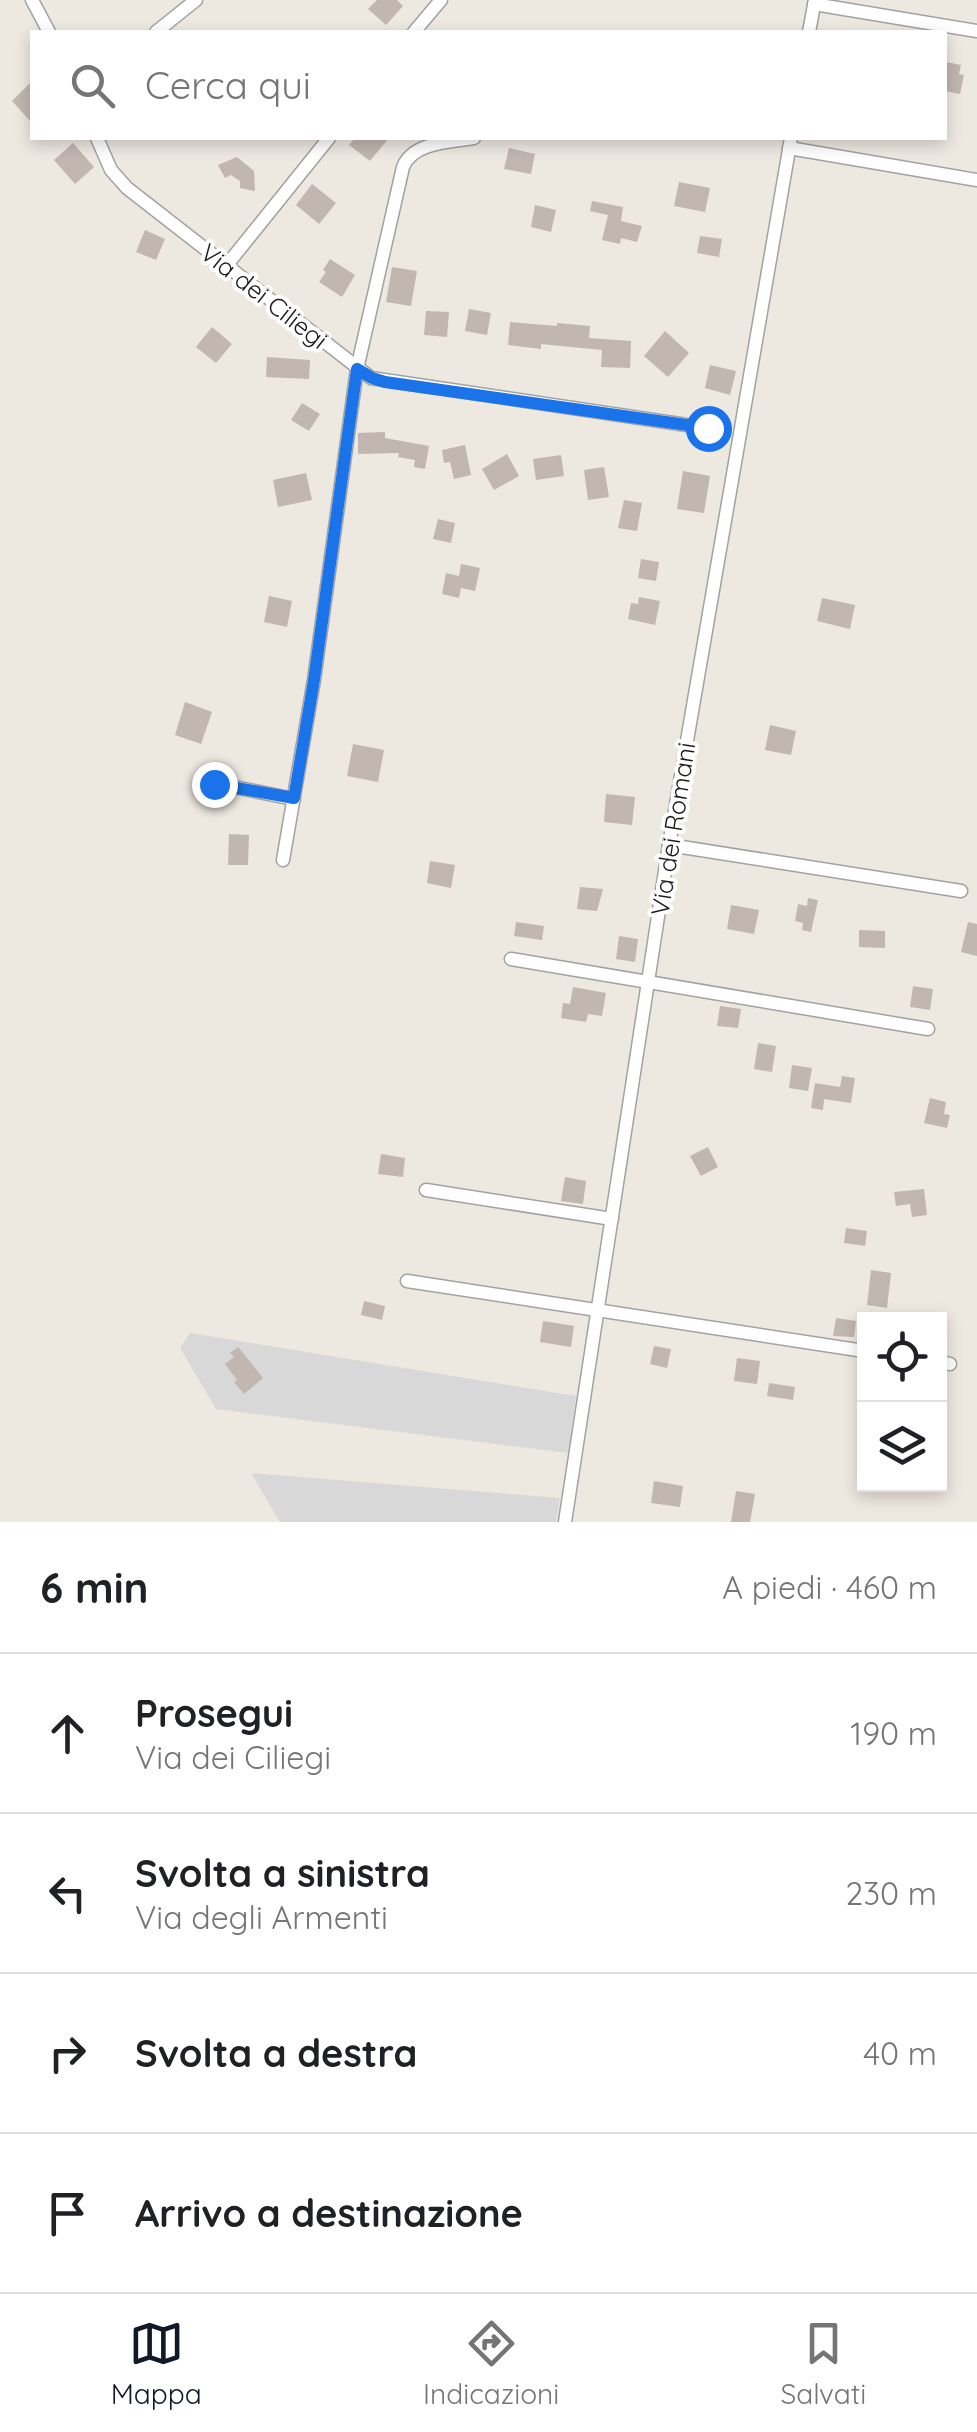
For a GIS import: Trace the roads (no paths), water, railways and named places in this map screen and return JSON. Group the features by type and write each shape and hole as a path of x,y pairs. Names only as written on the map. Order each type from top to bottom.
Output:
{"street":[{"path":"32,0 48,30"},
{"path":"158,30 196,0"},
{"path":"416,30 441,0"},
{"path":"809,30 814,2 977,32"},
{"name":"Via dei Ciliegi","path":"98,140 122,184 372,378 708,428"},
{"path":"226,266 328,140"},
{"path":"283,860 314,680 357,369 405,160 420,148 463,140"},
{"path":"790,143 977,180"},
{"name":"Via dei Romani","path":"565,1522 669,844 790,143"},
{"path":"214,784 294,798"},
{"path":"669,844 961,891"},
{"path":"511,959 928,1029"},
{"path":"426,1190 612,1219"},
{"path":"406,1281 857,1350"}]}
